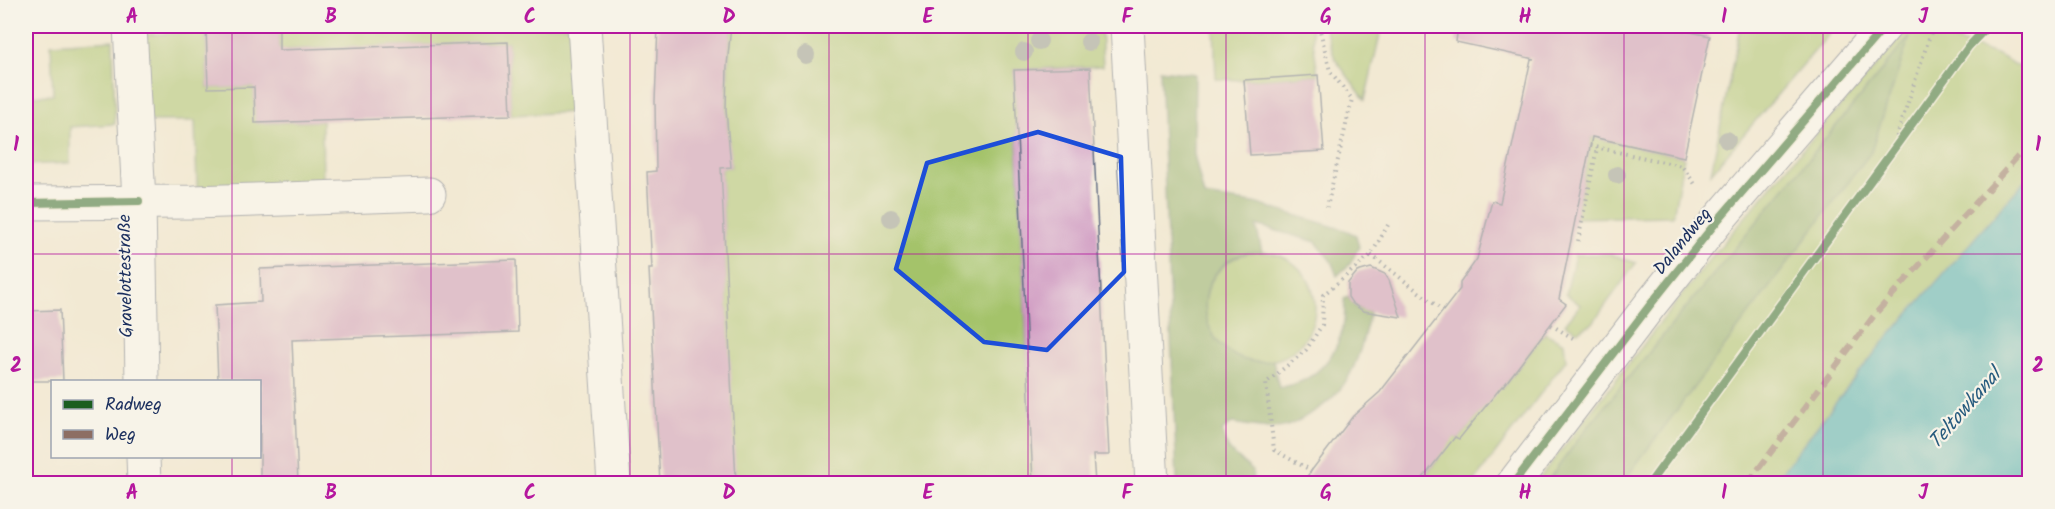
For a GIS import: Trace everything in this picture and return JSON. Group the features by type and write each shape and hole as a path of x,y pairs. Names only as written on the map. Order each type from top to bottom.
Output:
{"street":[{"name":"Gravelottestraße","path":"130,26 139,201 141,380"},
{"path":"584,26 614,483"},
{"path":"1127,26 1152,483"},
{"name":"Dalandweg","path":"1513,483 1711,228 1884,26"},
{"path":"26,202 194,202 429,194"},
{"path":"143,458 144,483"}],"path":[{"path":"1319,26 1330,70 1352,99 1327,207"},
{"path":"1891,154 1933,26"},
{"path":"1590,146 1682,166 1699,189"},
{"path":"1578,241 1597,148"},
{"path":"1312,471 1274,450 1266,383 1306,350 1322,325 1323,295 1371,255 1388,225"},
{"path":"1371,255 1446,313"},
{"path":"1551,325 1574,338 1574,349"}],"highlighted area":[{"path":"1038,132 1121,157 1124,272 1047,350 984,342 896,269 927,163"}],"green space":[{"path":"279,26 573,26 578,112 511,115 508,42 279,50"},
{"path":"732,26 1101,26 1103,66 1014,70 1033,483 728,483 735,482 721,168 731,167 727,96"},
{"path":"1214,26 1311,26 1318,75 1244,80 1216,79"},
{"path":"1324,26 1382,26 1365,100 1335,59"},
{"path":"1740,26 1828,26 1830,33 1711,173"},
{"path":"1911,26 1996,54 2029,72 2029,176 1877,350 1773,483 1535,484 1709,260"},
{"path":"206,32 208,88 254,87 256,123 322,121 323,183 197,188 195,121 143,121 140,35"},
{"path":"1910,36 1871,152 1622,483 1546,483 1586,429"},
{"path":"113,40 115,124 70,127 70,163 26,165 26,96 53,95 51,44"},
{"path":"1160,70 1195,74 1194,154 1204,196 1254,203 1345,230 1356,235 1359,247 1350,264 1337,276 1331,261 1316,242 1256,225 1262,252 1250,252 1226,262 1214,275 1207,290 1205,307 1208,324 1216,339 1228,352 1245,360 1267,362 1273,360 1279,388 1306,379 1316,372 1331,355 1337,345 1344,322 1344,299 1348,297 1357,308 1370,312 1362,344 1351,372 1335,396 1323,406 1287,426 1267,428 1232,423 1222,431 1229,450 1253,471 1252,483 1177,483"},
{"path":"1592,137 1684,157 1673,216 1575,218"},
{"path":"1260,252 1281,256 1299,268 1311,286 1315,307 1311,328 1299,346 1281,358 1260,362 1239,358 1221,346 1209,328 1205,307 1209,286 1221,268 1239,256"},
{"path":"1609,254 1636,263 1592,324 1577,331 1565,324 1580,305 1566,294 1575,255"},
{"path":"1545,333 1564,343 1566,360 1473,483 1416,484 1420,478 1422,480 1439,458 1436,454 1451,434 1459,439 1486,404 1494,380 1503,387"}],"water":[{"name":"Teltowkanal","path":"2029,176 2029,483 1773,483 1877,350"}],"building":[{"path":"206,26 279,26 279,50 508,42 511,115 255,123 254,87 208,88"},
{"path":"658,26 731,26 726,110 731,167 721,168 736,482 660,483 649,269 652,269 647,172 656,171 655,101"},
{"path":"1458,26 1662,26 1710,36 1684,157 1592,137 1559,299 1566,304 1503,387 1459,439 1455,437 1419,483 1302,483 1353,416 1380,392 1460,289 1460,283 1477,259 1492,201 1500,203 1531,59 1534,59 1456,42"},
{"path":"1090,68 1109,455 1093,455 1095,483 1033,483 1014,70"},
{"path":"1318,75 1324,151 1250,155 1244,80"},
{"path":"516,260 518,332 292,340 298,483 260,483 261,380 218,380 215,305 261,302 260,269"},
{"path":"1371,268 1385,274 1389,280 1401,317 1363,311 1348,297 1348,283 1357,272"},
{"path":"60,310 63,380 26,381 26,311"}],"marked path":[{"path":"1747,484 1876,313 2030,143"}],"cycle path":[{"path":"1513,484 1718,220 1885,26"},
{"path":"1649,484 1969,46 1988,26"},
{"path":"26,203 139,201"}]}
